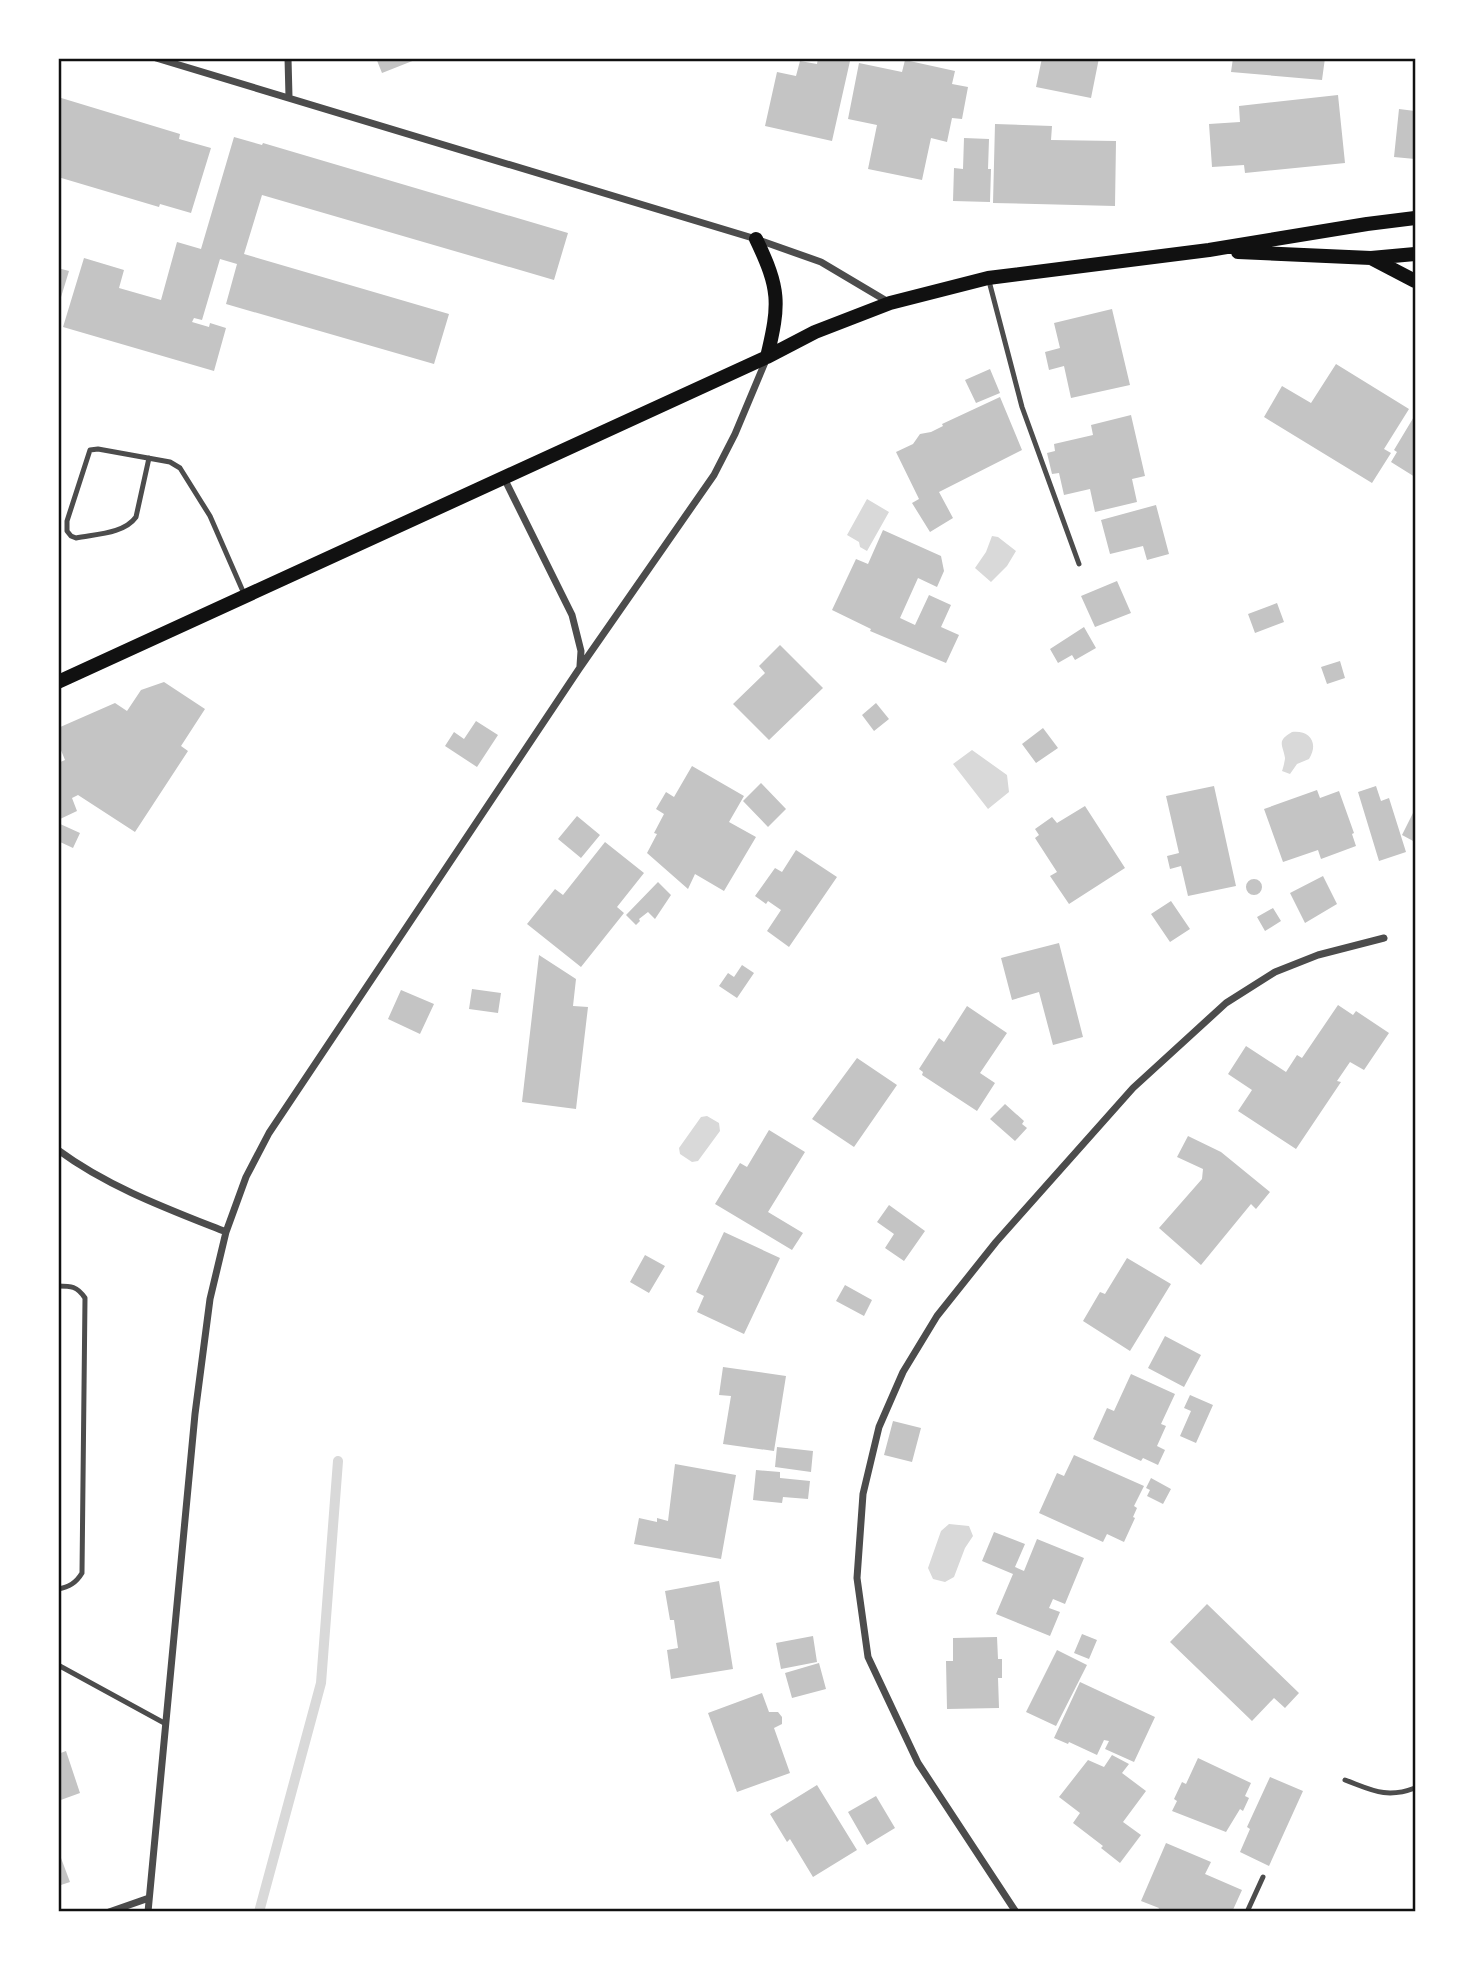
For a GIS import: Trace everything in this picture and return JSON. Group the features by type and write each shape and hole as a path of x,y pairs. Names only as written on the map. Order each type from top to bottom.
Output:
{"main road":[{"path":"58,682 767,357 815,332 890,303 988,278 1209,250 1367,223 1415,218"},
{"path":"756,239 770,269 777,298 777,318 767,357"},
{"path":"1209,250 1371,258 1415,254"},
{"path":"1371,258 1415,281"}],"street":[{"path":"156,58 756,239 821,262 890,303"},
{"path":"288,58 289,97"},
{"path":"148,1912 195,1414 210,1299 226,1232 246,1177 269,1133 579,669 714,474 735,434 767,357"},
{"path":"503,477 572,615 581,651 579,669"},
{"path":"1016,1912 918,1763 868,1657 856,1578 863,1494 880,1427 904,1372 937,1316 996,1242 1133,1088 1226,1003 1275,972 1318,955 1384,938"},
{"path":"58,1150 80,1166 153,1203 226,1232"},
{"path":"110,1912 149,1898"}],"lane":[{"path":"988,278 1022,407 1079,564"},
{"path":"149,458 136,517 132,523 116,530 76,538 67,531 67,522 90,450 98,449 149,458 170,462 180,468 210,516 245,596"},
{"path":"58,1286 73,1286 80,1290 85,1298 82,1573 69,1586 58,1589"},
{"path":"58,1665 166,1724"},
{"path":"1345,1780 1383,1794 1415,1788"},
{"path":"1247,1912 1264,1877"}],"shaded area":[{"path":"867,499 889,512 867,551 847,535"},
{"path":"992,536 998,537 1016,551 1007,566 991,582 975,568 986,552"},
{"path":"1292,732 1308,735 1313,748 1309,759 1297,764 1290,774 1282,771 1285,758 1282,741"},
{"path":"972,750 1007,775 1009,792 988,809 953,764"},
{"path":"707,1116 719,1123 720,1131 698,1161 692,1162 680,1154 679,1148 701,1117"},
{"path":"949,1524 969,1526 973,1536 965,1548 954,1577 945,1582 933,1579 928,1568 941,1531"}],"building":[{"path":"376,58 420,58 382,73"},
{"path":"818,58 850,61 832,141 765,126 777,72 796,76 800,61 817,64"},
{"path":"1042,58 1099,58 1091,98 1036,87"},
{"path":"1233,58 1325,58 1322,80 1231,72"},
{"path":"905,60 955,71 952,84 968,87 962,119 952,118 947,142 931,138 922,180 868,169 877,125 848,119 859,63 902,72"},
{"path":"1338,95 1345,163 1245,173 1244,165 1212,167 1209,124 1240,122 1239,106"},
{"path":"58,97 180,134 179,139 211,148 191,213 160,204 159,207 58,177"},
{"path":"1399,109 1415,111 1415,159 1394,157"},
{"path":"995,124 1052,126 1051,140 1116,141 1115,206 993,203"},
{"path":"234,137 262,145 263,143 568,233 554,280 262,195 244,254 449,314 434,364 226,304 237,264 220,259 202,320 194,318 192,322 209,327 210,323 226,328 214,371 63,327 84,258 124,270 119,288 161,300 177,242 201,249"},
{"path":"964,138 989,139 990,202 953,201 954,168 963,169"},
{"path":"58,268 69,271 58,307"},
{"path":"1112,309 1130,385 1071,398 1064,366 1049,370 1045,352 1060,348 1054,323"},
{"path":"1336,364 1409,409 1384,449 1391,453 1372,483 1264,417 1282,386 1311,403"},
{"path":"990,369 1000,393 976,403 965,380"},
{"path":"1000,397 1022,450 939,492 953,518 930,532 912,503 919,499 896,452 913,444 920,434 931,432 943,426 942,424"},
{"path":"1131,415 1145,476 1132,479 1137,502 1095,512 1090,489 1064,495 1059,473 1052,474 1047,453 1055,451 1054,444 1093,435 1091,425"},
{"path":"1415,415 1415,477 1391,462 1397,452 1394,450"},
{"path":"1156,505 1169,554 1147,560 1143,546 1110,554 1101,520"},
{"path":"883,530 941,556 944,571 937,587 918,578 900,618 915,625 929,595 951,605 941,627 959,635 946,663 870,631 871,629 832,610 856,559 868,564"},
{"path":"1117,581 1131,613 1095,627 1081,596"},
{"path":"1277,603 1284,622 1255,633 1248,614"},
{"path":"1084,627 1096,648 1075,660 1072,655 1058,663 1050,649"},
{"path":"780,645 823,688 769,740 733,704 765,673 759,666"},
{"path":"1340,661 1345,678 1327,684 1321,667"},
{"path":"164,682 205,709 181,746 188,751 135,832 78,795 72,798 77,811 58,820 58,763 65,760 58,743 58,728 115,703 127,711 141,690"},
{"path":"876,703 889,719 874,731 862,715"},
{"path":"476,721 498,735 477,767 445,746 454,732 464,739"},
{"path":"1043,728 1058,748 1036,763 1022,744"},
{"path":"692,766 744,796 729,822 756,837 724,891 695,874 688,889 647,853 664,814 656,809 666,792 674,797"},
{"path":"761,783 786,809 768,827 743,801"},
{"path":"1214,786 1236,886 1188,896 1181,866 1170,869 1167,856 1179,853 1166,796"},
{"path":"1376,786 1381,801 1389,798 1406,852 1379,861 1358,792"},
{"path":"1317,790 1320,798 1339,791 1356,846 1321,859 1318,850 1283,862 1264,809"},
{"path":"1085,806 1125,868 1069,904 1050,876 1057,872 1035,838 1039,835 1035,829 1052,817 1057,823"},
{"path":"1415,809 1415,842 1402,835"},
{"path":"577,816 600,835 581,858 558,839"},
{"path":"58,823 80,833 73,848 58,841"},
{"path":"605,842 644,873 617,907 624,913 581,967 527,924 555,889 563,895"},
{"path":"796,850 837,877 789,947 767,931 781,910 755,896 775,868 782,872"},
{"path":"1323,876 1337,904 1305,923 1290,893"},
{"path":"1254,879 1260,881 1260,893 1254,895 1248,893 1246,887 1248,881"},
{"path":"658,882 671,895 655,919 648,912 636,925 626,915"},
{"path":"1171,901 1190,929 1170,942 1151,914"},
{"path":"1273,908 1281,921 1265,931 1257,917"},
{"path":"1059,943 1083,1037 1053,1045 1039,992 1012,1000 1001,958"},
{"path":"539,955 576,979 573,1006 588,1007 576,1109 522,1102"},
{"path":"742,965 754,973 737,998 719,986 728,973 734,977"},
{"path":"472,989 501,993 498,1013 469,1009"},
{"path":"401,990 434,1004 420,1034 388,1019"},
{"path":"1338,1005 1353,1015 1356,1011 1389,1033 1364,1070 1350,1062 1337,1081 1341,1082 1296,1149 1238,1111 1252,1090 1228,1074 1246,1046 1286,1072 1297,1055 1302,1058"},
{"path":"967,1006 1007,1033 980,1073 995,1083 977,1111 922,1075 923,1072 919,1069 939,1038 944,1042"},
{"path":"857,1058 897,1085 854,1147 812,1119"},
{"path":"1005,1104 1024,1121 1022,1124 1027,1128 1015,1141 990,1119"},
{"path":"769,1130 805,1152 768,1212 803,1233 792,1250 715,1204 740,1163 747,1167"},
{"path":"1188,1136 1221,1152 1270,1192 1256,1209 1251,1204 1201,1265 1159,1228 1202,1179 1203,1169 1177,1157"},
{"path":"889,1205 925,1231 904,1261 885,1248 894,1234 877,1222"},
{"path":"724,1232 780,1258 744,1334 697,1312 704,1296 696,1292"},
{"path":"645,1255 665,1266 649,1293 630,1282"},
{"path":"1127,1258 1171,1284 1130,1351 1083,1321 1100,1292 1105,1294"},
{"path":"845,1285 872,1300 864,1316 836,1301"},
{"path":"1165,1336 1201,1355 1184,1387 1148,1368"},
{"path":"723,1367 786,1376 774,1451 723,1444 731,1396 719,1395"},
{"path":"1131,1374 1175,1394 1161,1424 1166,1426 1157,1446 1165,1450 1158,1465 1143,1458 1141,1461 1093,1439 1107,1408 1114,1411"},
{"path":"1190,1395 1213,1405 1196,1443 1180,1436 1191,1411 1184,1408"},
{"path":"893,1421 921,1428 912,1462 884,1455"},
{"path":"777,1447 813,1451 811,1472 775,1467"},
{"path":"1074,1455 1144,1486 1134,1506 1137,1508 1133,1517 1135,1518 1124,1542 1107,1534 1103,1542 1039,1513 1057,1473 1064,1476"},
{"path":"675,1464 736,1475 721,1559 634,1544 639,1518 657,1522 657,1518 668,1521"},
{"path":"756,1470 780,1472 780,1478 810,1481 808,1499 783,1497 782,1503 753,1500"},
{"path":"1151,1478 1171,1489 1163,1504 1147,1496 1150,1490 1146,1488"},
{"path":"994,1532 1025,1544 1015,1567 1024,1571 1037,1539 1084,1558 1065,1604 1053,1599 1049,1608 1060,1612 1050,1636 996,1614 1013,1574 982,1561"},
{"path":"719,1581 733,1669 671,1679 667,1650 678,1648 674,1620 670,1620 665,1591"},
{"path":"1207,1604 1299,1693 1285,1708 1274,1698 1252,1721 1170,1642"},
{"path":"1082,1634 1097,1640 1089,1659 1074,1653"},
{"path":"813,1636 817,1662 781,1669 776,1643"},
{"path":"997,1637 998,1659 1002,1659 1002,1678 998,1678 999,1708 947,1709 946,1661 953,1661 953,1638"},
{"path":"1057,1650 1087,1665 1056,1726 1026,1712"},
{"path":"819,1663 826,1689 792,1698 785,1673"},
{"path":"1080,1682 1155,1717 1134,1762 1105,1749 1109,1741 1104,1740 1097,1755 1054,1738"},
{"path":"762,1693 769,1712 778,1712 782,1717 782,1724 774,1728 790,1773 737,1792 708,1713"},
{"path":"66,1751 80,1793 58,1801 58,1754"},
{"path":"1112,1755 1129,1764 1122,1773 1146,1791 1123,1822 1141,1835 1120,1863 1073,1823 1080,1813 1059,1797 1088,1760 1104,1767"},
{"path":"1198,1758 1251,1783 1245,1796 1249,1798 1243,1811 1240,1809 1226,1832 1172,1811 1182,1782 1186,1784"},
{"path":"1270,1777 1303,1791 1269,1866 1240,1852 1250,1829 1247,1827"},
{"path":"817,1785 857,1850 813,1877 790,1839 787,1842 770,1814"},
{"path":"876,1796 895,1828 867,1845 848,1812"},
{"path":"1166,1843 1211,1862 1205,1874 1242,1890 1232,1912 1157,1912 1159,1908 1141,1901"},
{"path":"58,1850 70,1882 58,1886"}],"waterway":[{"path":"259,1912 321,1683 338,1461"}]}
